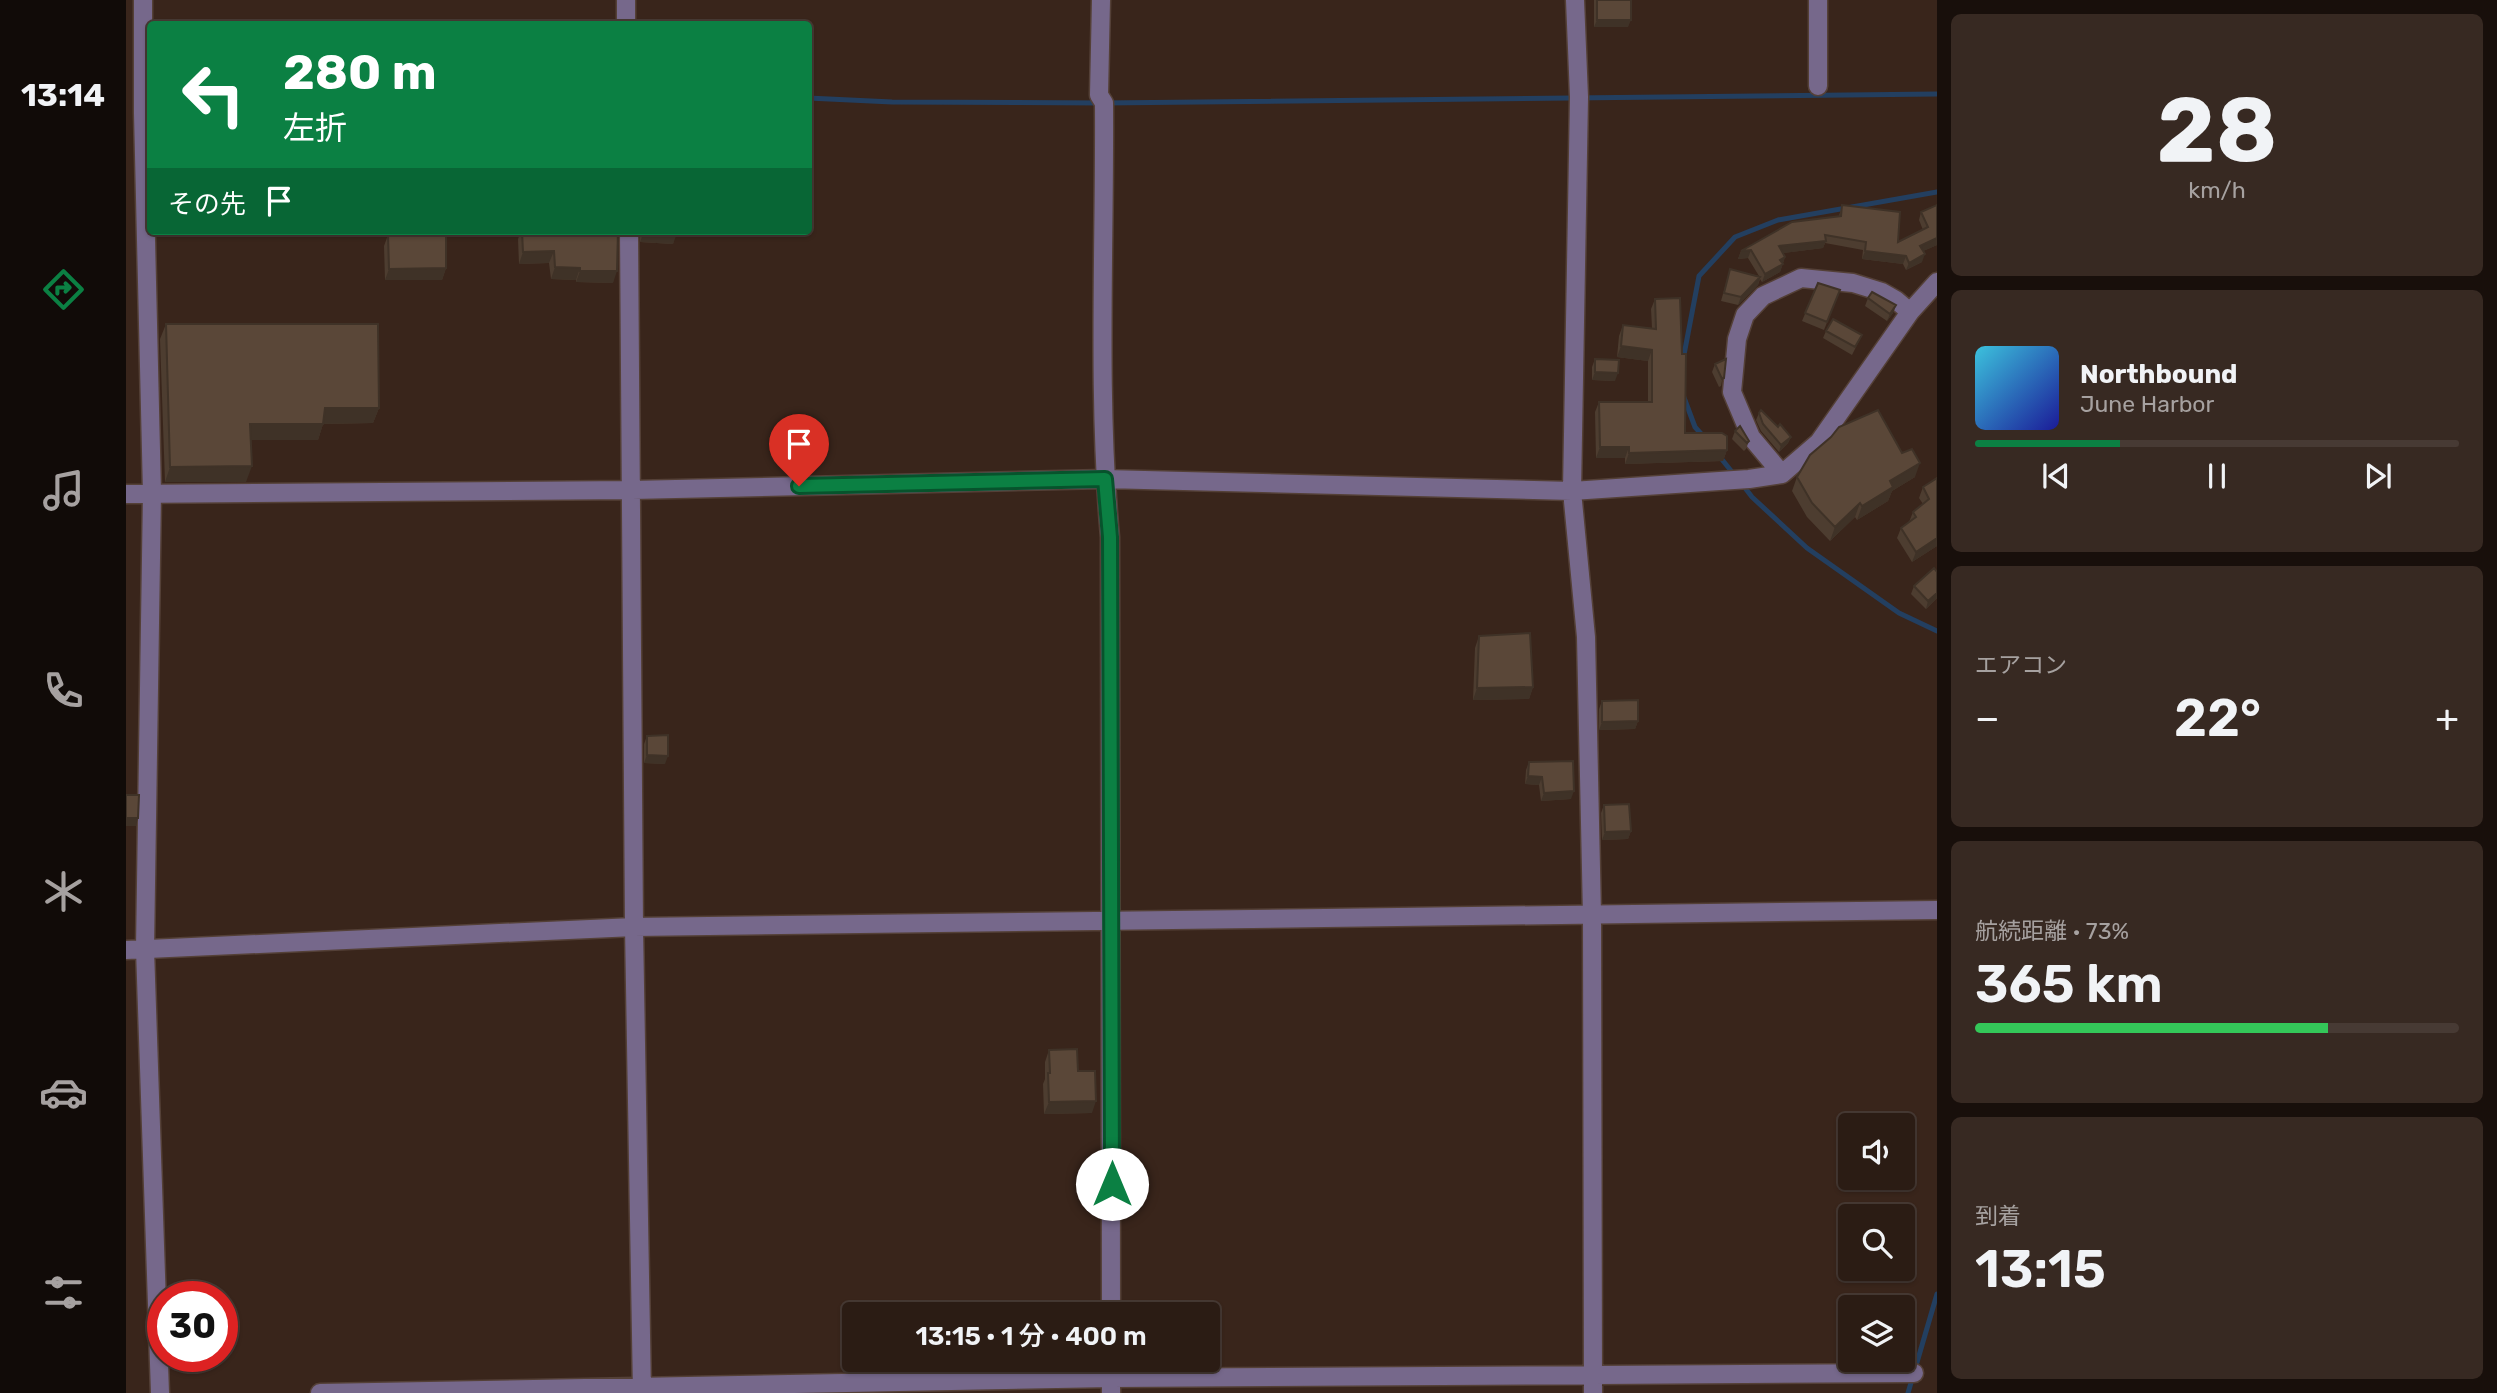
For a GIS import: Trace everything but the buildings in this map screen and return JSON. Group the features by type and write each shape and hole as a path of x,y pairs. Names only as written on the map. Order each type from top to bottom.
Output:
{"street":[{"path":"143,0 152,493 145,949 160,1393"},
{"path":"626,0 626,21"},
{"path":"1101,0 1099,95 1104,103 1105,479 1110,537 1111,1302"},
{"path":"1575,0 1579,97 1572,491 1586,637 1592,915 1594,1384"},
{"path":"1818,0 1818,86"},
{"path":"629,235 634,927 642,1390"},
{"path":"1766,476 1732,392 1737,339 1745,315 1763,296 1801,278 1853,283 1882,292 1910,312"},
{"path":"126,494 632,490 1105,479 1572,491 1766,476 1819,442 1910,312 1937,282"},
{"path":"126,950 634,927 1937,910"},
{"path":"320,1393 1594,1384 1914,1373"}],"waterway":[{"path":"812,98 892,102 1104,103 1937,94"},
{"path":"1683,360 1699,276 1735,237 1778,220 1937,192"},
{"path":"1683,395 1695,427 1703,436"},
{"path":"1720,457 1736,477"},
{"path":"1742,484 1752,497 1807,548 1899,613 1937,631"},
{"path":"1908,1393 1937,1294"}],"route":[{"path":"799,486 1105,479 1110,537 1112,1184"}]}
